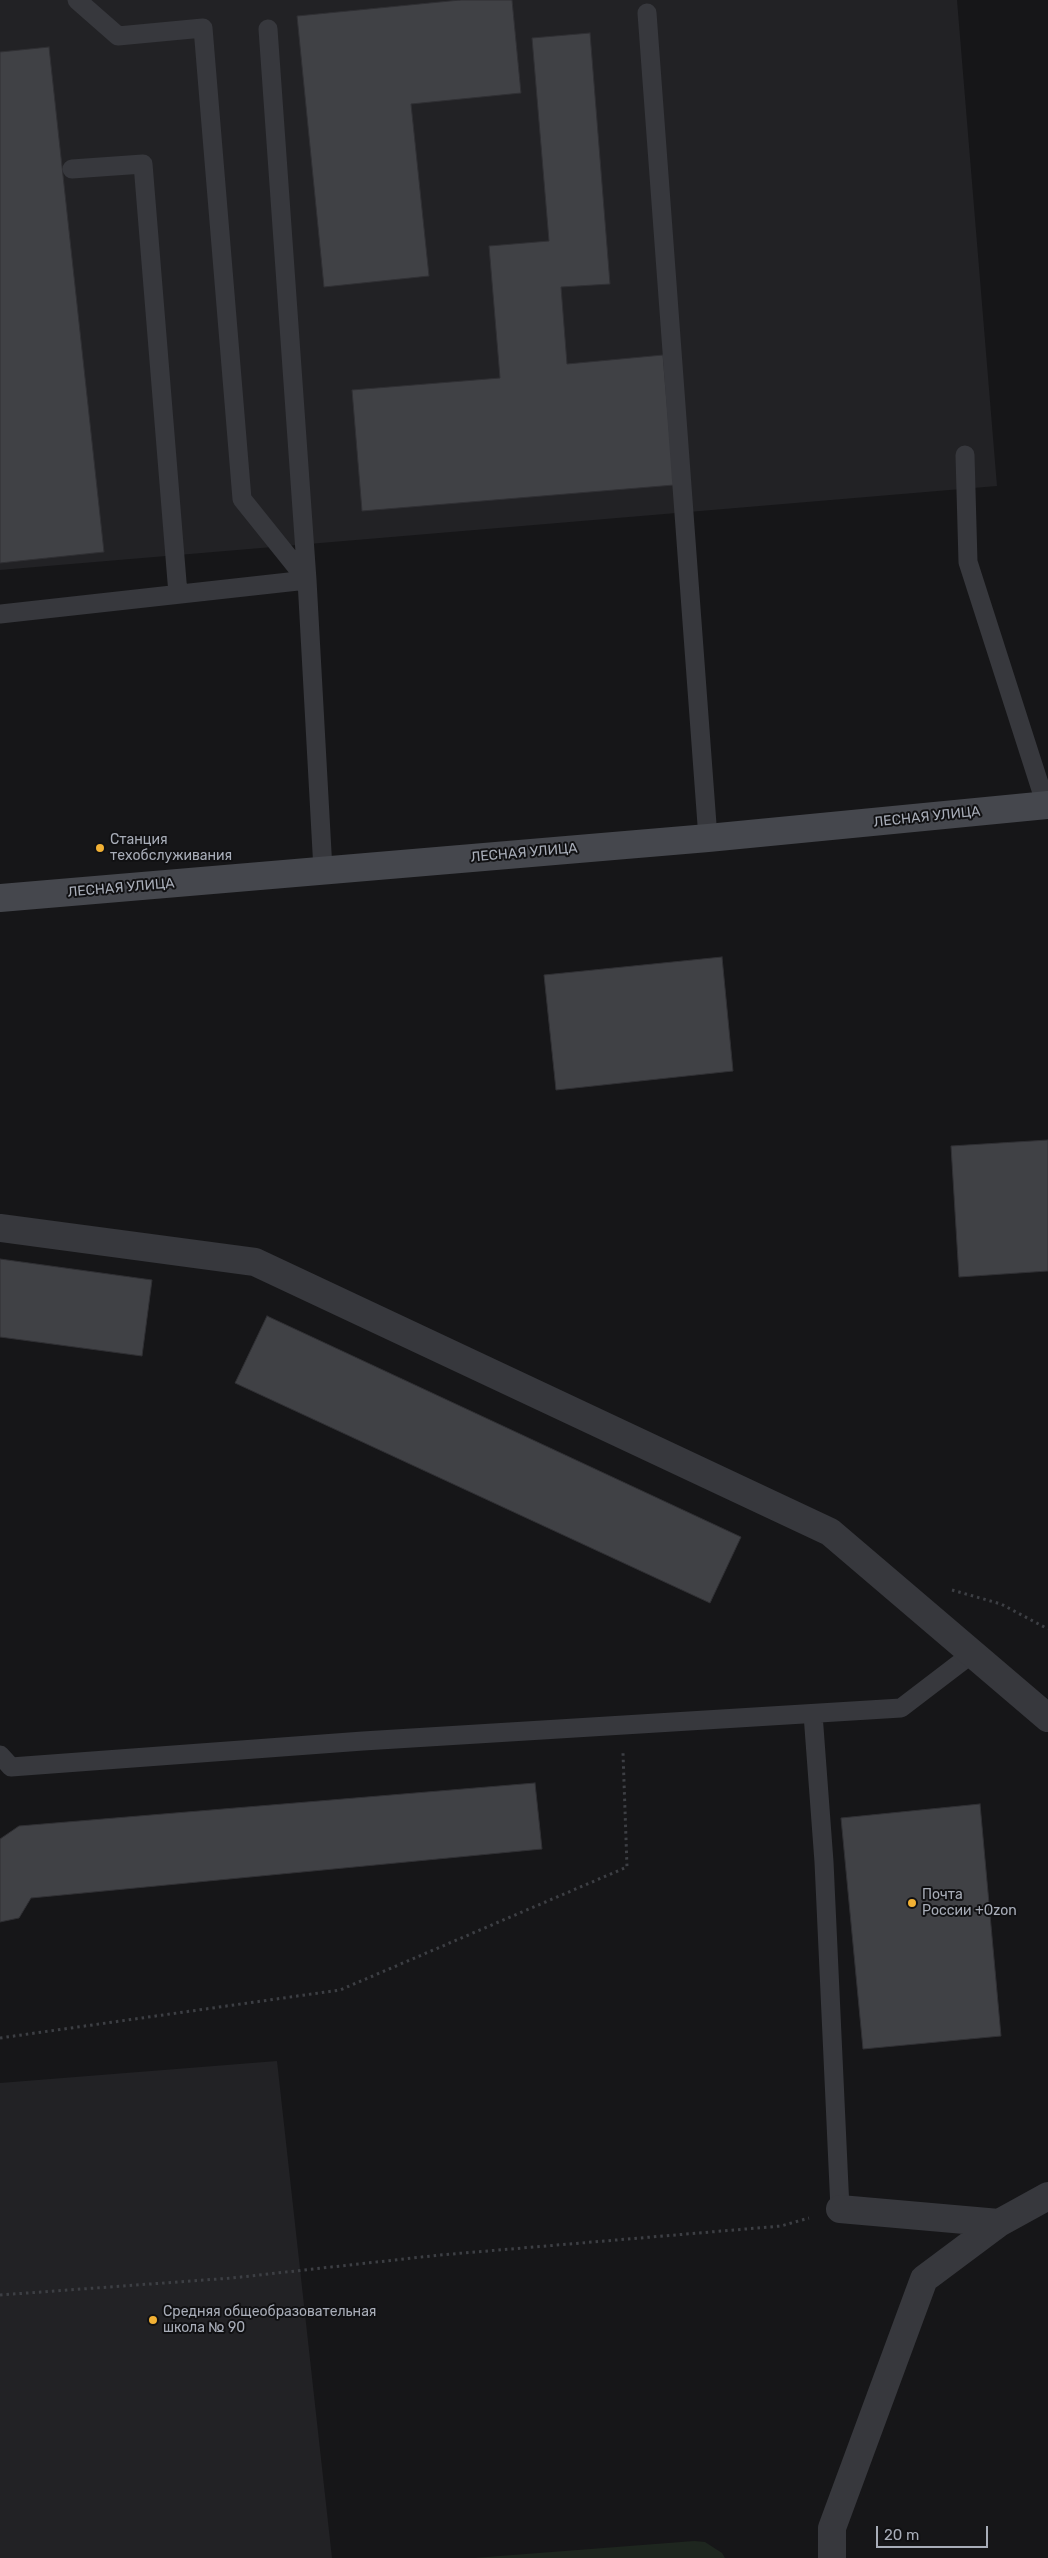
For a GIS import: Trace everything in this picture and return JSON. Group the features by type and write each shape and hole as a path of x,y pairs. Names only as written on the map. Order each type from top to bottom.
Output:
{"main road":[{"name":"ЛЕСНАЯ УЛИЦА","path":"0,898 708,838 1047,805"}],"street":[{"path":"0,1228 255,1262 830,1532 1048,1718"},
{"path":"832,2558 832,2528 924,2279 999,2223 1048,2196"},
{"path":"840,2209 999,2223"}],"lane":[{"path":"77,0 118,36 203,28 242,499 307,580"},
{"path":"647,13 708,838"},
{"path":"268,29 307,580 323,870"},
{"path":"72,169 143,164 178,594"},
{"path":"965,455 968,562 1047,805"},
{"path":"0,614 307,580"},
{"path":"0,1755 11,1767 363,1741 901,1708 973,1653"},
{"path":"813,1714 824,1862 840,2209"}],"path":[{"path":"945,1588 1001,1604 1048,1629"},
{"path":"0,2038 340,1990 627,1866 622,1725"},
{"path":"0,2295 232,2278 440,2255 781,2226 840,2209"}],"shaded area":[{"path":"0,0 957,0 997,486 0,570"},
{"name":"Средняя общеобразовательная школа № 90","path":"277,2061 332,2558 0,2558 0,2083"},
{"path":"694,2541 705,2542 722,2553 725,2558 474,2558"}],"building":[{"path":"460,0 512,0 521,93 411,104 429,276 324,287 297,16"},
{"path":"590,33 610,284 561,287 567,364 663,355 674,485 362,511 352,390 500,378 489,246 549,241 532,38"},
{"path":"49,47 104,552 0,563 0,52"},
{"path":"722,957 733,1071 556,1090 544,975"},
{"path":"1048,1140 1048,1271 959,1277 951,1146"},
{"path":"0,1259 152,1280 142,1356 0,1337"},
{"path":"267,1316 741,1537 710,1603 235,1383"},
{"path":"535,1783 542,1849 31,1898 19,1918 0,1922 0,1839 19,1826"},
{"path":"980,1804 1001,2036 863,2049 841,1818"}],"place":[{"name":"Станция техобслуживания","path":"100,848"},
{"name":"Почта России +Ozon","path":"912,1903"},
{"name":"Средняя общеобразовательная школа № 90","path":"153,2320"}]}
